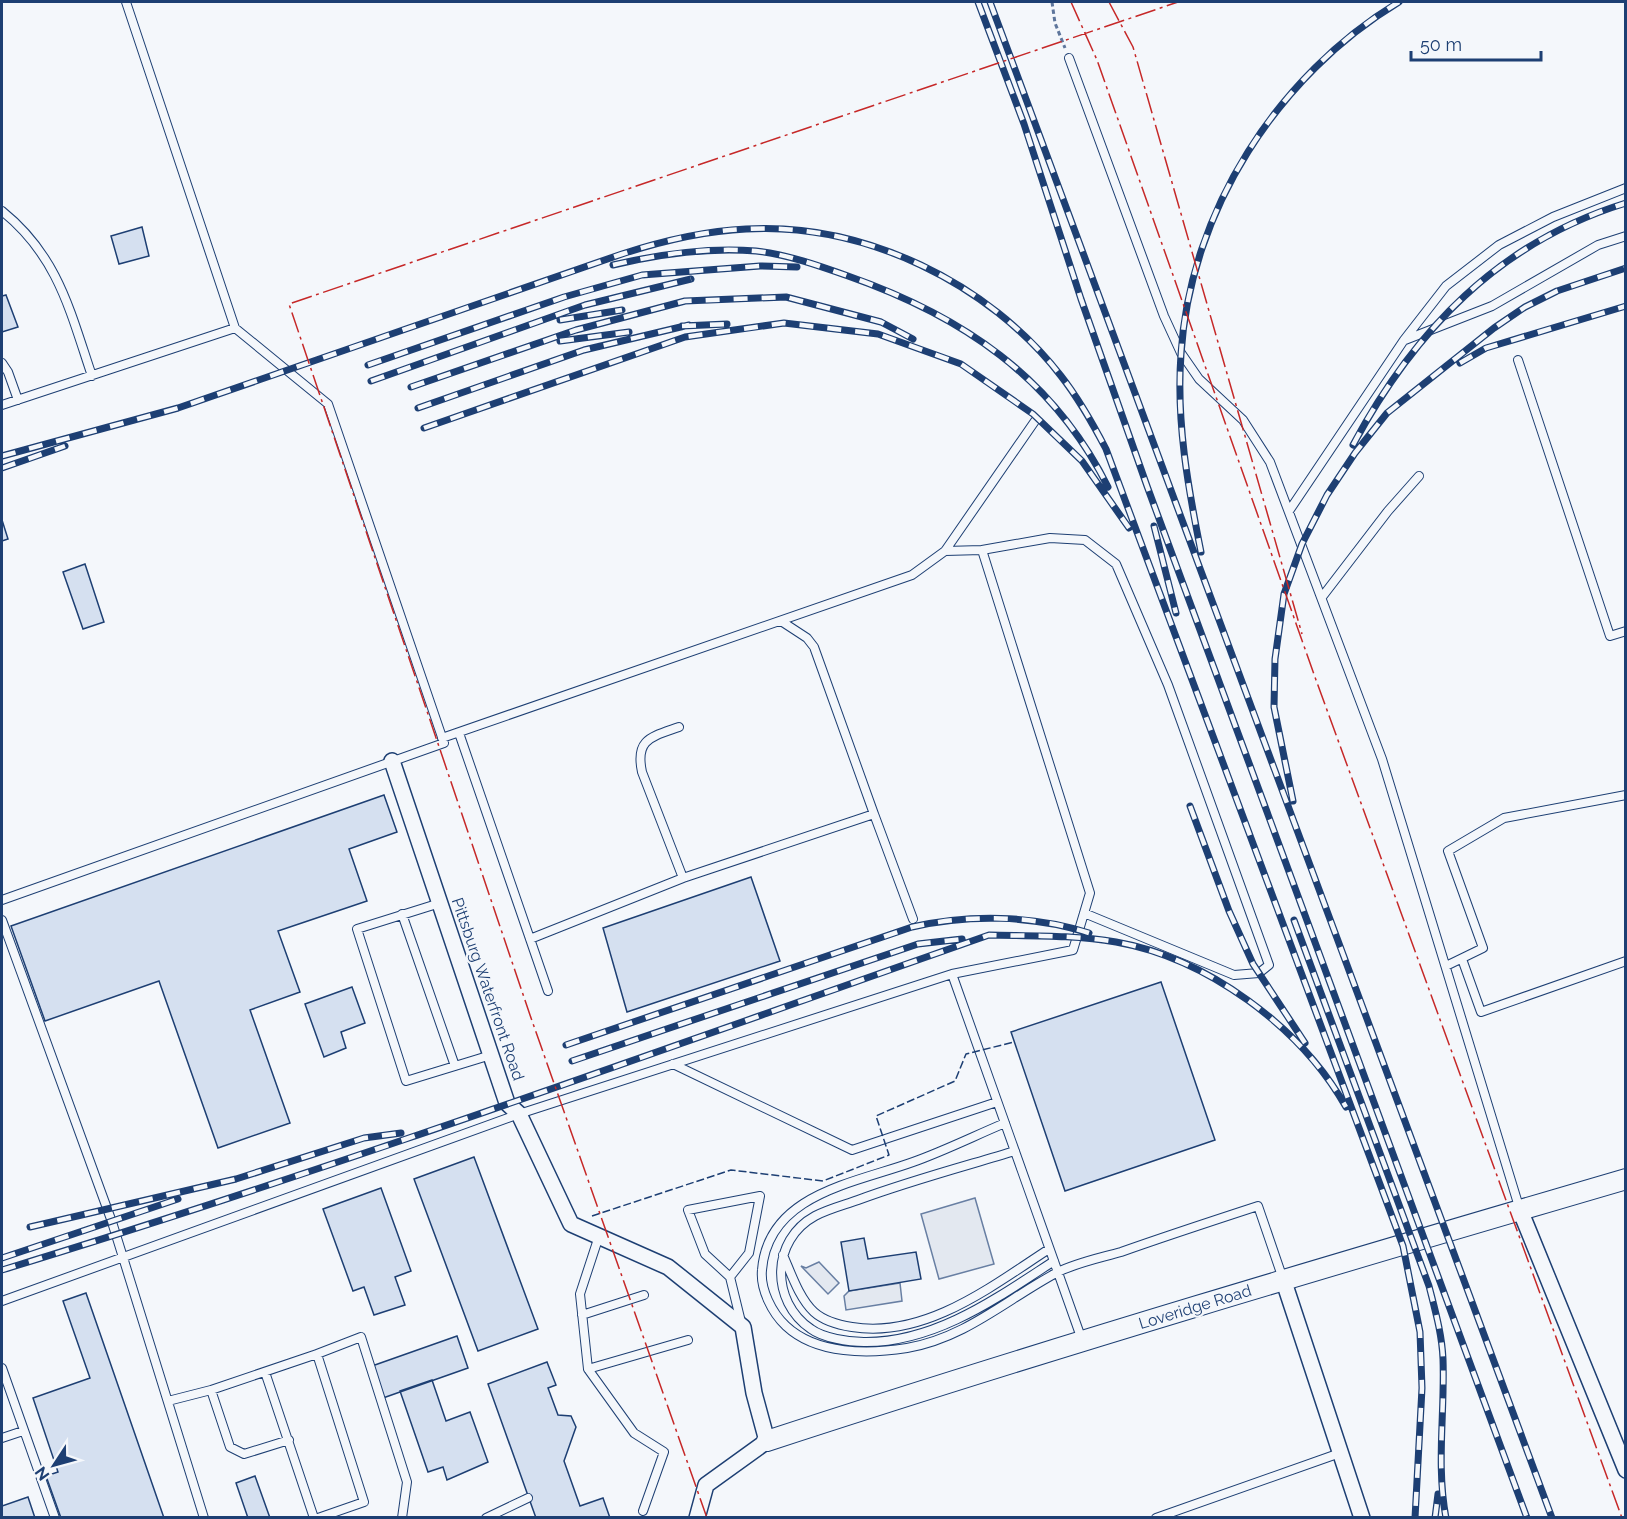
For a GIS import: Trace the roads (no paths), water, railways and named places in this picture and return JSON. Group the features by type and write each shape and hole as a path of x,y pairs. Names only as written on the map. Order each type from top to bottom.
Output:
{"street":[{"name":"Pittsburg Waterfront Road","path":"392,761 507,1102 519,1114 571,1224 668,1267 742,1327"},
{"name":"Loveridge Road","path":"767,1441 1283,1279 1626,1179"},
{"path":"1520,1210 1626,1470"},
{"path":"1283,1279 1362,1518"},
{"path":"697,1518 706,1485 767,1441 754,1394 742,1327"}],"lane":[{"path":"2,900 444,743 328,404 235,328 126,2"},
{"path":"1069,58 1164,316 1181,353 1199,379 1243,420 1270,462 1290,511 1382,759 1520,1210"},
{"path":"1290,511 1404,340 1446,286 1499,246 1552,217 1626,188"},
{"path":"2,211 41,250 62,290 92,376"},
{"path":"1404,340 1492,306 1598,245 1626,236"},
{"path":"2,405 235,328"},
{"path":"1518,360 1610,636 1626,631"},
{"path":"2,363 8,372 18,400"},
{"path":"442,738 912,575 945,551 1035,421"},
{"path":"1322,597 1388,511 1419,477"},
{"path":"945,551 982,550 1050,538 1085,540 1116,564 1168,685 1269,965 1259,973 1234,975 1167,945 1084,913"},
{"path":"2,1301 519,1114 952,974 1073,950 1090,893 982,550"},
{"path":"781,621 807,638 814,647 913,919"},
{"path":"679,727 651,737 642,746 639,756 642,772 683,878"},
{"path":"459,733 548,991"},
{"path":"1446,966 1483,948 1448,851 1504,818 1626,795"},
{"path":"531,939 683,878 874,814"},
{"path":"440,903 357,929 406,1081 491,1055"},
{"path":"402,914 455,1066"},
{"path":"2,920 123,1256 204,1518"},
{"path":"1462,959 1481,1012 1626,961"},
{"path":"952,974 1082,1342"},
{"path":"673,1064 852,1150 997,1102"},
{"path":"1005,1123 915,1162 812,1196 783,1219 764,1250 761,1278 769,1303 786,1326 808,1342 872,1352 909,1347 950,1336 990,1315 1058,1272 1258,1206 1283,1279"},
{"path":"1015,1151 900,1184 814,1217 794,1235 782,1254 779,1273 784,1296 794,1313 812,1330 862,1342 889,1341 922,1333 960,1318 1054,1261"},
{"path":"730,1277 749,1253 760,1196 688,1210 705,1254 730,1277 742,1327"},
{"path":"599,1236 579,1294 588,1369 634,1433 664,1452 643,1511"},
{"path":"782,1254 814,1312 836,1324 872,1330 912,1324 949,1310 1049,1249"},
{"path":"582,1316 644,1295"},
{"path":"168,1401 211,1390 362,1337 407,1482 402,1518"},
{"path":"588,1369 688,1340"},
{"path":"265,1372 316,1518 364,1502 317,1354"},
{"path":"2,1368 54,1518"},
{"path":"211,1390 230,1447 244,1454 289,1440"},
{"path":"2,1438 23,1431"},
{"path":"1156,1518 1340,1453"},
{"path":"486,1518 528,1498"}],"railway":[{"path":"978,2 1024,124 1081,299 1147,486 1527,1518"},
{"path":"990,2 1552,1518"},
{"path":"1201,552 1184,454 1180,379 1188,301 1202,249 1222,199 1248,152 1279,108 1315,68 1355,32 1399,2"},
{"path":"1353,445 1377,403 1404,365 1433,329 1465,296 1500,267 1538,241 1580,220 1626,203"},
{"path":"2,456 178,408 622,254 698,234 746,229 790,229 835,236 879,248 921,265 961,287 998,313 1032,343 1061,376 1106,449 1403,1246 1420,1332 1422,1388 1415,1518"},
{"path":"613,265 684,252 756,251 803,261 890,292 966,331 1032,382 1060,413 1086,448 1108,487"},
{"path":"368,365 564,297 642,275 760,266 797,267"},
{"path":"1293,801 1274,707 1275,659 1284,594 1302,544 1327,495 1355,453 1387,413 1494,328 1525,307 1557,291 1626,268"},
{"path":"371,381 585,305 691,279"},
{"path":"411,387 576,330 685,301 786,297 881,322 913,339"},
{"path":"1460,363 1486,348 1626,306"},
{"path":"560,320 622,310"},
{"path":"424,428 685,337 784,323 878,334 961,364 1033,414 1082,461 1129,528"},
{"path":"682,326 727,324"},
{"path":"418,408 584,350 689,325"},
{"path":"560,341 629,332"},
{"path":"2,468 65,446"},
{"path":"1154,526 1176,613"},
{"path":"1190,806 1229,911 1253,964 1305,1043"},
{"path":"566,1045 912,927 956,920 1001,918 1046,923 1089,933"},
{"path":"1294,920 1429,1286 1442,1350 1442,1478 1446,1518"},
{"path":"2,1270 374,1150 989,935 1053,936 1116,942 1150,950 1184,963 1248,1000 1277,1024 1304,1050 1327,1078 1346,1107"},
{"path":"572,1061 918,944 962,939"},
{"path":"30,1227 236,1179 364,1138 401,1133"},
{"path":"2,1258 178,1199"},
{"path":"1435,1518 1438,1494"}]}
